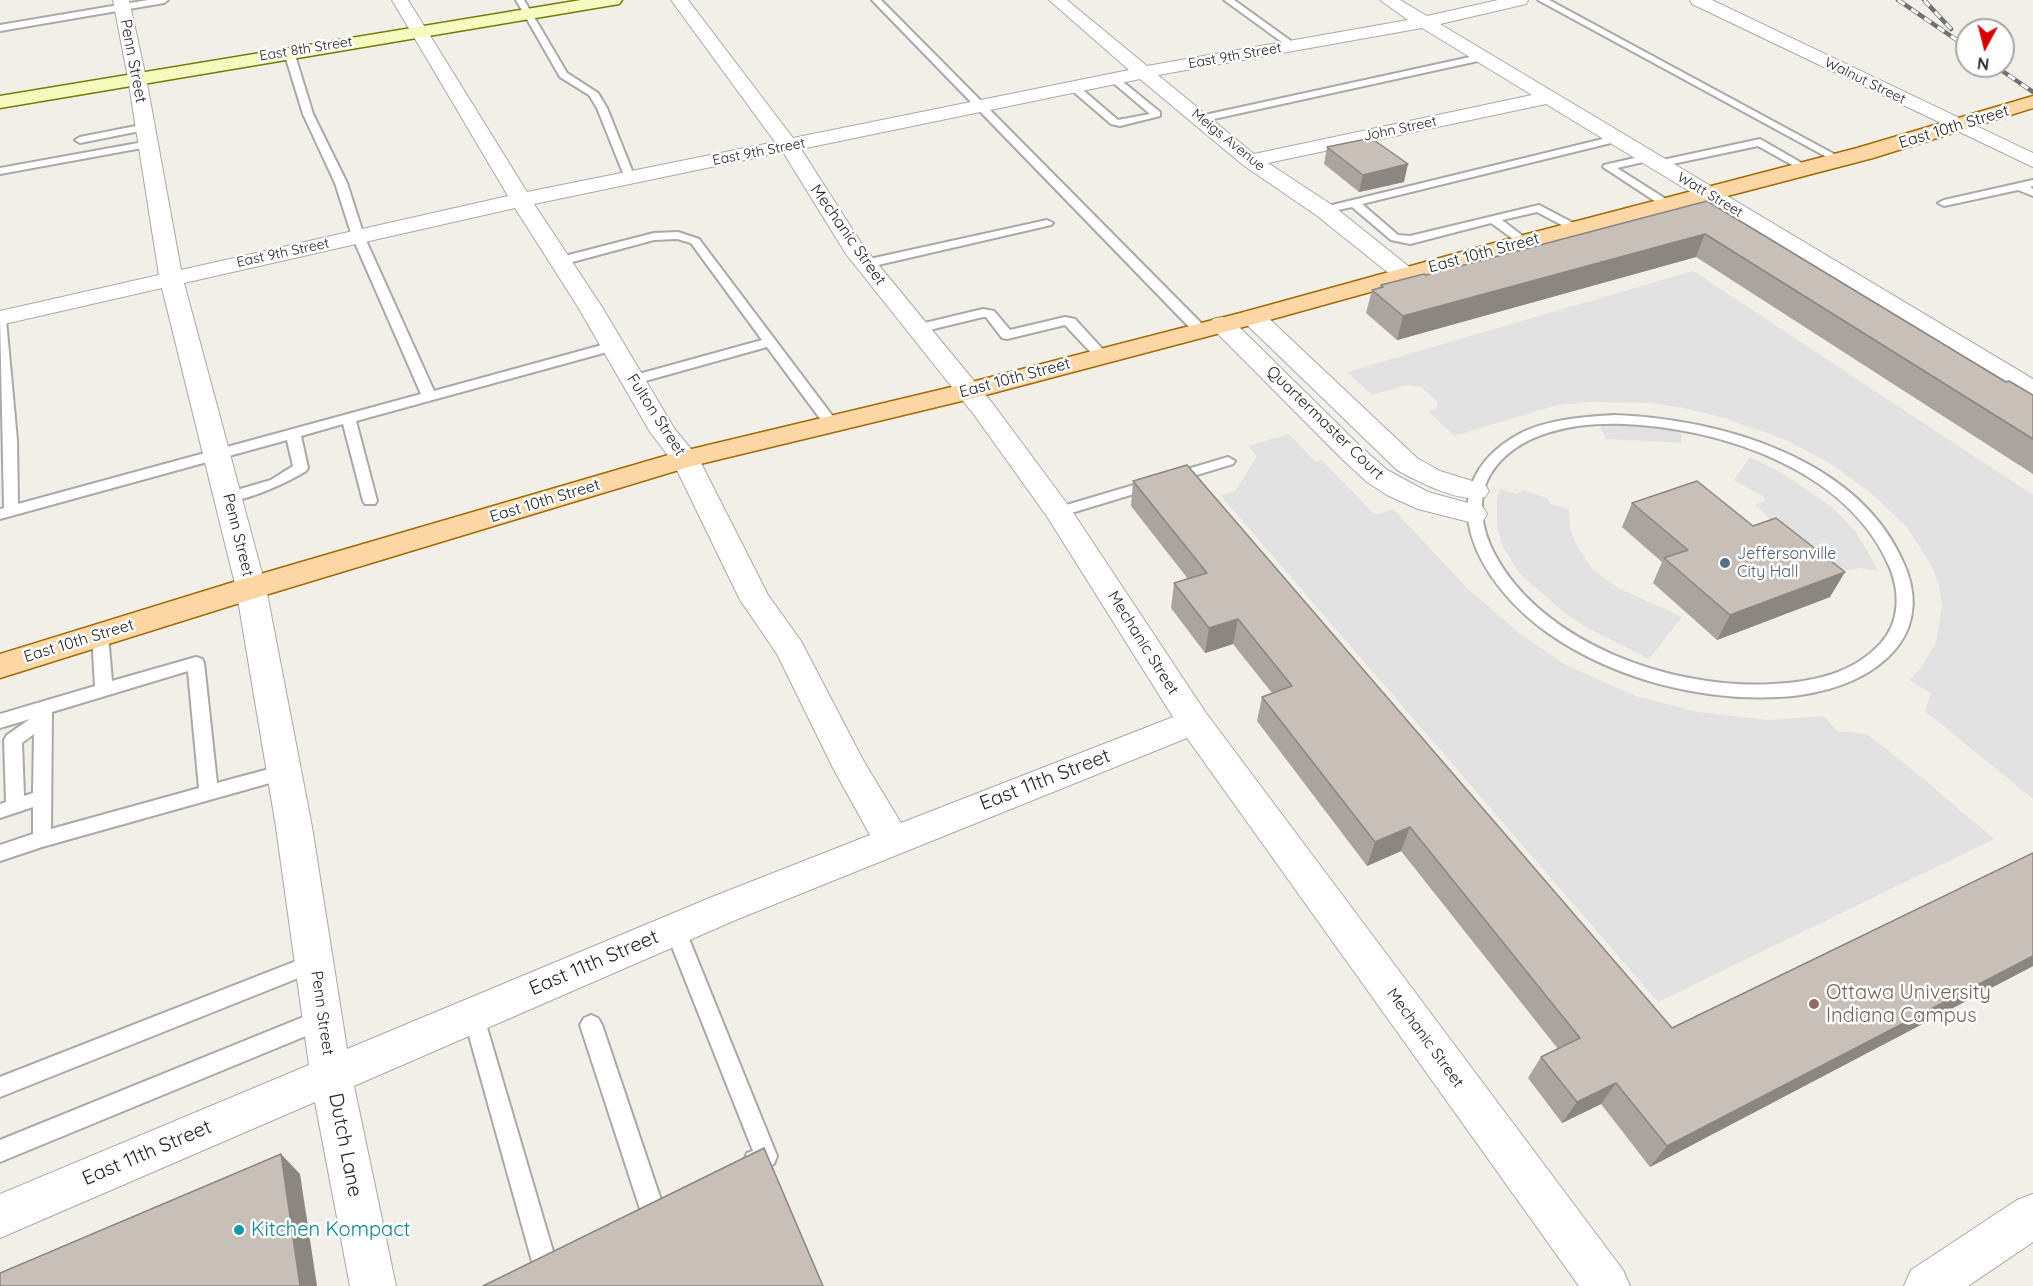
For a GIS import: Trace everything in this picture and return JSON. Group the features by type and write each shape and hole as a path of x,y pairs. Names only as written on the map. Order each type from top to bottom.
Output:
{"main road":[{"name":"East 8th Street","path":"0,102 417,31 524,7 613,0"},
{"name":"East 10th Street","path":"0,666 251,588 685,459 968,391 1253,316 1524,242 1840,160 1960,126 2033,102"}],"street":[{"name":"Fulton Street","path":"400,0 521,200 613,345 663,432 685,459 754,600 790,649 850,768 892,840"},
{"name":"Mechanic Street","path":"680,0 789,146 865,264 968,391 1059,512 1194,722 1607,1286"},
{"name":"Meigs Avenue","path":"1057,0 1250,160 1324,210 1404,274"},
{"name":"Watt Street","path":"1388,0 2033,390"},
{"name":"East 9th Street","path":"0,319 171,278 521,200 1145,72 1425,22 1520,0"},
{"name":"Walnut Street","path":"1698,0 2033,161"},
{"name":"Penn Street","path":"121,4 138,78 171,278 251,588 284,772 331,1075"},
{"name":"John Street","path":"1250,160 1550,97"},
{"name":"Quartermaster Court","path":"1253,316 1407,464 1474,503"},
{"name":"Quartermaster Court","path":"1211,327 1385,482 1403,493 1455,511 1474,503"},
{"name":"East 11th Street","path":"0,1216 675,929 892,840 1194,722"},
{"name":"Dutch Lane","path":"331,1075 373,1286"},
{"path":"1927,1286 2033,1216"}],"lane":[{"path":"0,28 121,4 164,0"},
{"path":"876,0 933,56 979,107 1211,327"},
{"path":"1228,0 1293,46"},
{"path":"1542,0 1840,160"},
{"path":"524,7 563,75 593,93 602,108 630,178"},
{"path":"290,52 308,114 341,183 358,236 429,396"},
{"path":"1200,119 1484,57"},
{"path":"1073,87 1115,122 1120,123 1156,114 1114,79"},
{"path":"80,140 147,136"},
{"path":"0,171 147,136"},
{"path":"1324,210 1615,139"},
{"path":"1668,205 1608,167 1760,142 1807,169"},
{"path":"1944,202 2033,183"},
{"path":"2019,186 2033,193"},
{"path":"1354,203 1395,238 1410,240 1539,208 1577,229"},
{"path":"1493,219 1524,242"},
{"path":"865,264 1047,223"},
{"path":"561,261 654,237 678,235 695,241 832,425"},
{"path":"917,329 983,313 990,314 1007,335 1065,321 1071,322 1101,355"},
{"path":"0,319 8,398 5,512 613,345"},
{"path":"633,380 769,342"},
{"path":"348,418 370,501"},
{"path":"1615,418 1652,420 1689,426 1765,449 1832,487 1860,510 1882,536 1898,563 1905,590 1905,615 1894,639 1875,660 1848,676 1813,687 1774,692 1730,690 1686,683 1641,671 1599,654 1562,633 1530,610 1505,585 1488,561 1477,537 1474,503 1485,471 1501,452 1523,438 1550,428 1581,421 1615,418"},
{"path":"228,497 276,483 301,468 292,433"},
{"path":"1059,512 1228,461"},
{"path":"100,635 104,689"},
{"path":"0,722 43,713 104,689 196,663 209,794"},
{"path":"42,839 43,713"},
{"path":"42,797 7,808 13,740 43,713"},
{"path":"0,853 42,839 284,772"},
{"path":"675,929 766,1156 735,1171"},
{"path":"0,1087 314,963"},
{"path":"473,1014 555,1261 524,1276"},
{"path":"0,1151 323,1019"},
{"path":"591,1025 644,1216 674,1201"}],"shaded area":[{"path":"1693,271 2033,495 2033,799 1925,711 1931,693 1909,680 1921,668 1936,643 1942,606 1939,585 1931,564 1906,526 1872,494 1831,464 1786,440 1724,418 1684,408 1650,403 1592,402 1557,405 1454,436 1428,411 1436,409 1438,402 1421,387 1408,385 1372,395 1347,372"},
{"path":"1597,420 1680,425 1682,443 1606,439"},
{"path":"1289,434 1315,461 1322,460 1373,513 1379,514 1393,509 1467,588 1518,632 1564,664 1635,696 1698,712 1768,720 1824,716 1837,731 1867,734 1994,839 1658,1002 1220,495 1235,491 1257,456 1248,446"},
{"path":"1750,457 1782,473 1833,508 1855,531 1879,571 1859,568 1827,574 1755,505 1765,501 1764,497 1734,480"},
{"path":"1500,489 1517,494 1523,490 1547,498 1551,504 1569,509 1570,528 1575,542 1592,569 1618,588 1682,617 1649,659 1589,629 1566,614 1519,573 1502,545 1497,526 1497,499"}],"building":[{"path":"1371,138 1408,164 1363,175 1327,147"},
{"path":"1707,201 2006,382 2009,381 2033,395 2033,439 1705,234 1403,316 1372,290 1383,287 1381,285"},
{"path":"1187,465 1672,1028 2033,853 2033,956 1667,1146 1616,1083 1577,1102 1541,1057 1580,1038 1410,827 1375,842 1262,697 1292,686 1238,619 1209,628 1174,583 1207,573 1133,481"},
{"path":"1697,481 1753,526 1776,518 1845,572 1730,615 1664,558 1688,550 1632,503"},
{"path":"764,1148 823,1286 483,1286"},
{"name":"Kitchen Kompact","path":"281,1154 300,1286 0,1286 0,1273"}],"railway":[{"path":"1898,0 1955,39"},
{"path":"1924,0 1951,29"},
{"path":"2013,78 2033,92"}],"place":[{"name":"Jeffersonville City Hall","path":"1725,563"},
{"name":"Ottawa University Indiana Campus","path":"1814,1004"},
{"name":"Kitchen Kompact","path":"239,1230"}]}
